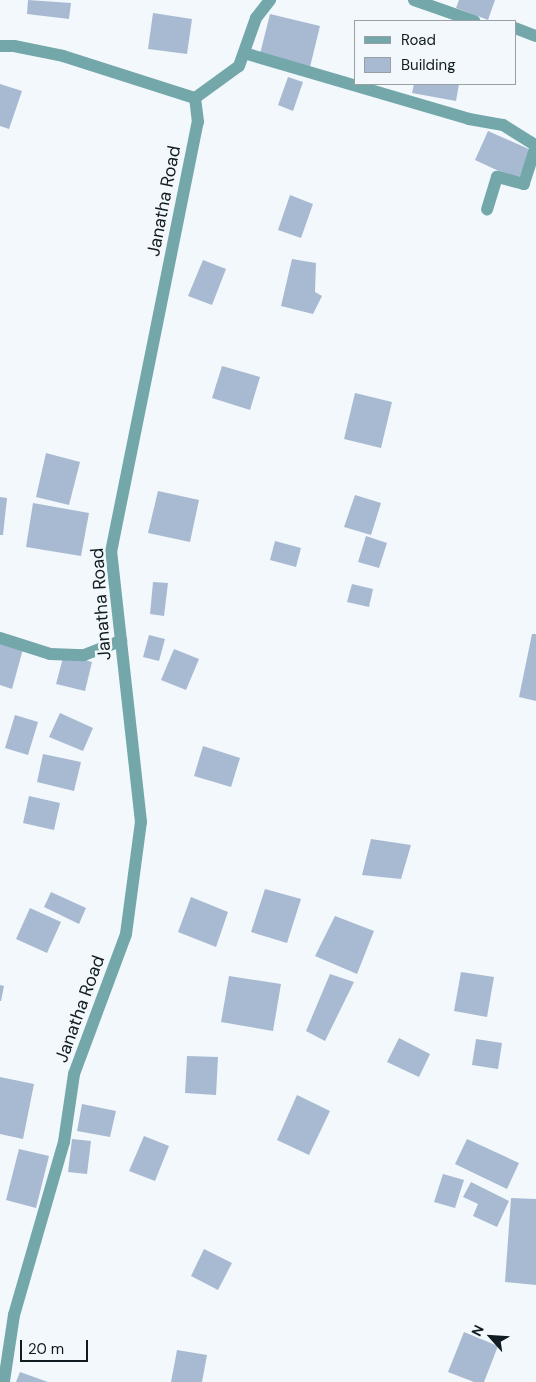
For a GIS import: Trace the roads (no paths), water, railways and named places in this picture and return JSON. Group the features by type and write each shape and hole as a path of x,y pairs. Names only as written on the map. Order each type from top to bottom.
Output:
{"street":[{"path":"0,46 14,46 63,56 195,98 239,66 256,18 270,0"},
{"path":"414,0 471,20"},
{"path":"516,28 536,36"},
{"path":"244,53 469,119 503,125 536,146 524,184 497,178 487,210"},
{"name":"Janatha Road","path":"0,1380 4,1381 14,1315 64,1142 74,1074 126,934 141,822 111,552 198,122 195,98"},
{"path":"0,638 50,654 84,656 121,641"}]}
